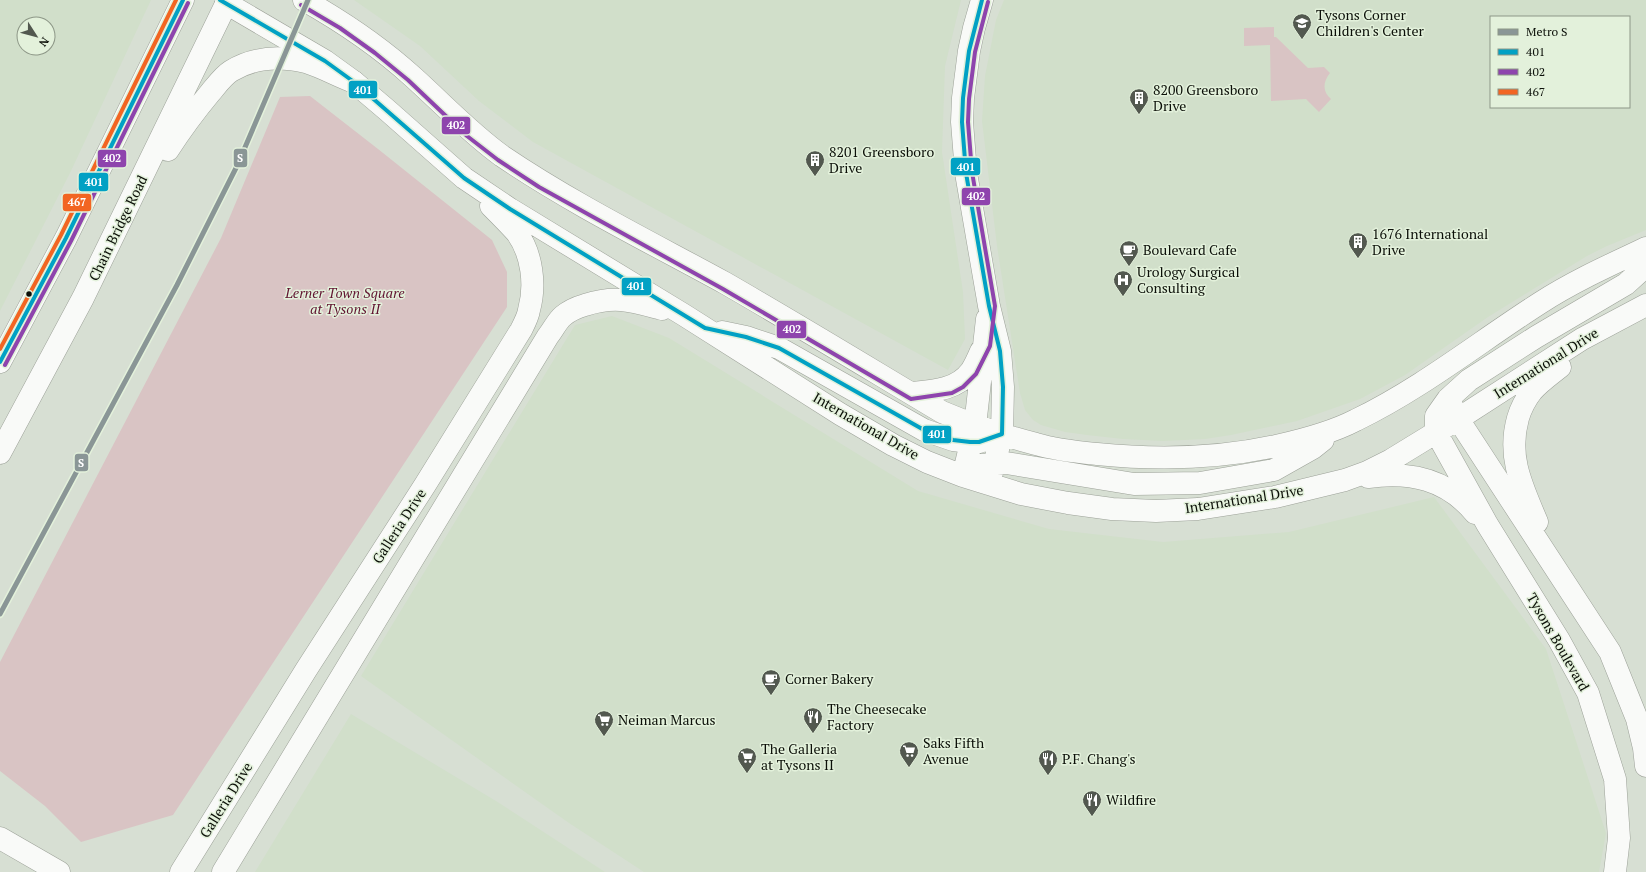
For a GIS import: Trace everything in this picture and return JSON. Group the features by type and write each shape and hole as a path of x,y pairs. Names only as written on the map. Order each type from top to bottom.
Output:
{"main road":[{"path":"0,362 70,232 183,0"},
{"path":"304,0 343,23 379,48 412,76 471,131 501,155 537,178 726,284 942,412 972,434"},
{"path":"982,0 969,51 963,98 962,122 966,172 989,306 1000,350 1003,386 1002,434 989,484"},
{"name":"International Drive","path":"225,1 325,61 354,82 464,178 510,209 705,328 840,414 893,445 927,462 962,476 1021,494 1068,503 1112,509 1156,511 1198,510 1275,497 1345,480 1367,472 1436,432 1582,339 1637,310"},
{"name":"Chain Bridge Road","path":"0,453 83,298 129,205 225,1"},
{"path":"129,205 192,116 216,86 230,72 247,64 264,59 279,58 306,62 354,82"},
{"name":"Galleria Drive","path":"181,872 302,676 505,356 521,330 529,311 532,293 532,277 525,247 516,233 464,178"},
{"path":"705,328 746,337 779,348 924,430 953,440 972,434 1002,434 1037,445 1078,452 1123,457 1204,457 1255,450 1304,439 1355,421 1387,404 1541,302 1589,274 1646,248"},
{"path":"1436,432 1436,416 1448,399 1469,380 1536,337 1626,284 1646,266"},
{"name":"Galleria Drive","path":"223,872 461,478 548,336 563,316 578,308 601,300 616,299 635,301 684,315"},
{"path":"962,476 972,434 989,306"},
{"path":"1559,574 1522,486 1514,448 1516,426 1522,406 1532,391 1570,359 1637,310"},
{"path":"911,394 950,387 960,382 971,371 984,345"},
{"path":"1436,372 1458,419 1610,652 1637,719 1644,748 1646,766"},
{"path":"962,476 982,465 1006,462 1134,484 1200,483 1274,470 1313,448 1340,427"},
{"name":"Tysons Boulevard","path":"1436,432 1497,540 1559,640 1588,693 1615,779 1619,838 1615,872"},
{"path":"1345,480 1397,474 1423,478 1450,492 1461,500 1473,511 1497,540"},
{"path":"0,838 59,872"}],"shaded area":[{"path":"0,0 151,0 70,173 0,311"},
{"path":"354,0 961,0 945,66 942,152 963,292 965,339 948,370 533,142 479,101 420,46"},
{"path":"1004,0 1646,0 1646,230 1587,256 1488,317 1405,375 1360,399 1297,421 1205,439 1163,441 1123,439 1065,432 1041,425 1033,420 1025,410 1020,393 997,246 982,121 985,76 996,20"},
{"path":"612,316 669,338 918,491 1049,529 1163,542 1289,532 1434,497 1546,649 1606,833 1599,872 644,872 569,823 361,676 575,325"},
{"path":"351,714 496,801 605,872 255,872"}],"green space":[{"path":"1274,27 1274,37 1276,37 1308,68 1324,67 1330,73 1324,86 1326,93 1331,99 1319,112 1306,99 1271,101 1270,45 1244,46 1244,28"},
{"name":"Lerner Town Square at Tysons II","path":"310,96 492,240 507,272 507,307 173,815 81,842 45,806 0,771 0,662 221,238 280,97"}],"metro line":[{"name":"S","path":"0,614 177,285 237,166 308,0"}],"transit line":[{"name":"467","path":"0,349 61,235 176,0"},
{"name":"401","path":"0,362 66,238 183,0"},
{"name":"401","path":"220,0 325,61 354,82 464,178 510,209 705,328 746,337 779,348 924,430 953,440 970,442 979,442 1002,434 1003,387 1000,351 989,306 966,173 962,122 963,98 969,51 982,0"},
{"name":"402","path":"301,5 340,28 375,53 408,80 467,136 498,160 539,187 723,289 911,399 952,393 963,387 976,374 990,346 995,306 972,172 968,122 969,99 975,52 988,2"},
{"name":"402","path":"5,365 71,241 188,3"}],"place":[{"name":"Tysons Corner Children's Center","path":"1302,40"},
{"name":"8200 Greensboro Drive","path":"1139,115"},
{"name":"8201 Greensboro Drive","path":"815,177"},
{"name":"1676 International Drive","path":"1358,259"},
{"name":"Boulevard Cafe","path":"1129,267"},
{"name":"Urology Surgical Consulting","path":"1123,297"},
{"name":"Corner Bakery","path":"771,696"},
{"name":"The Cheesecake Factory","path":"813,734"},
{"name":"Neiman Marcus","path":"604,737"},
{"name":"Saks Fifth Avenue","path":"909,768"},
{"name":"The Galleria at Tysons II","path":"747,774"},
{"name":"P.F. Chang's","path":"1048,776"},
{"name":"Wildfire","path":"1092,817"}]}
